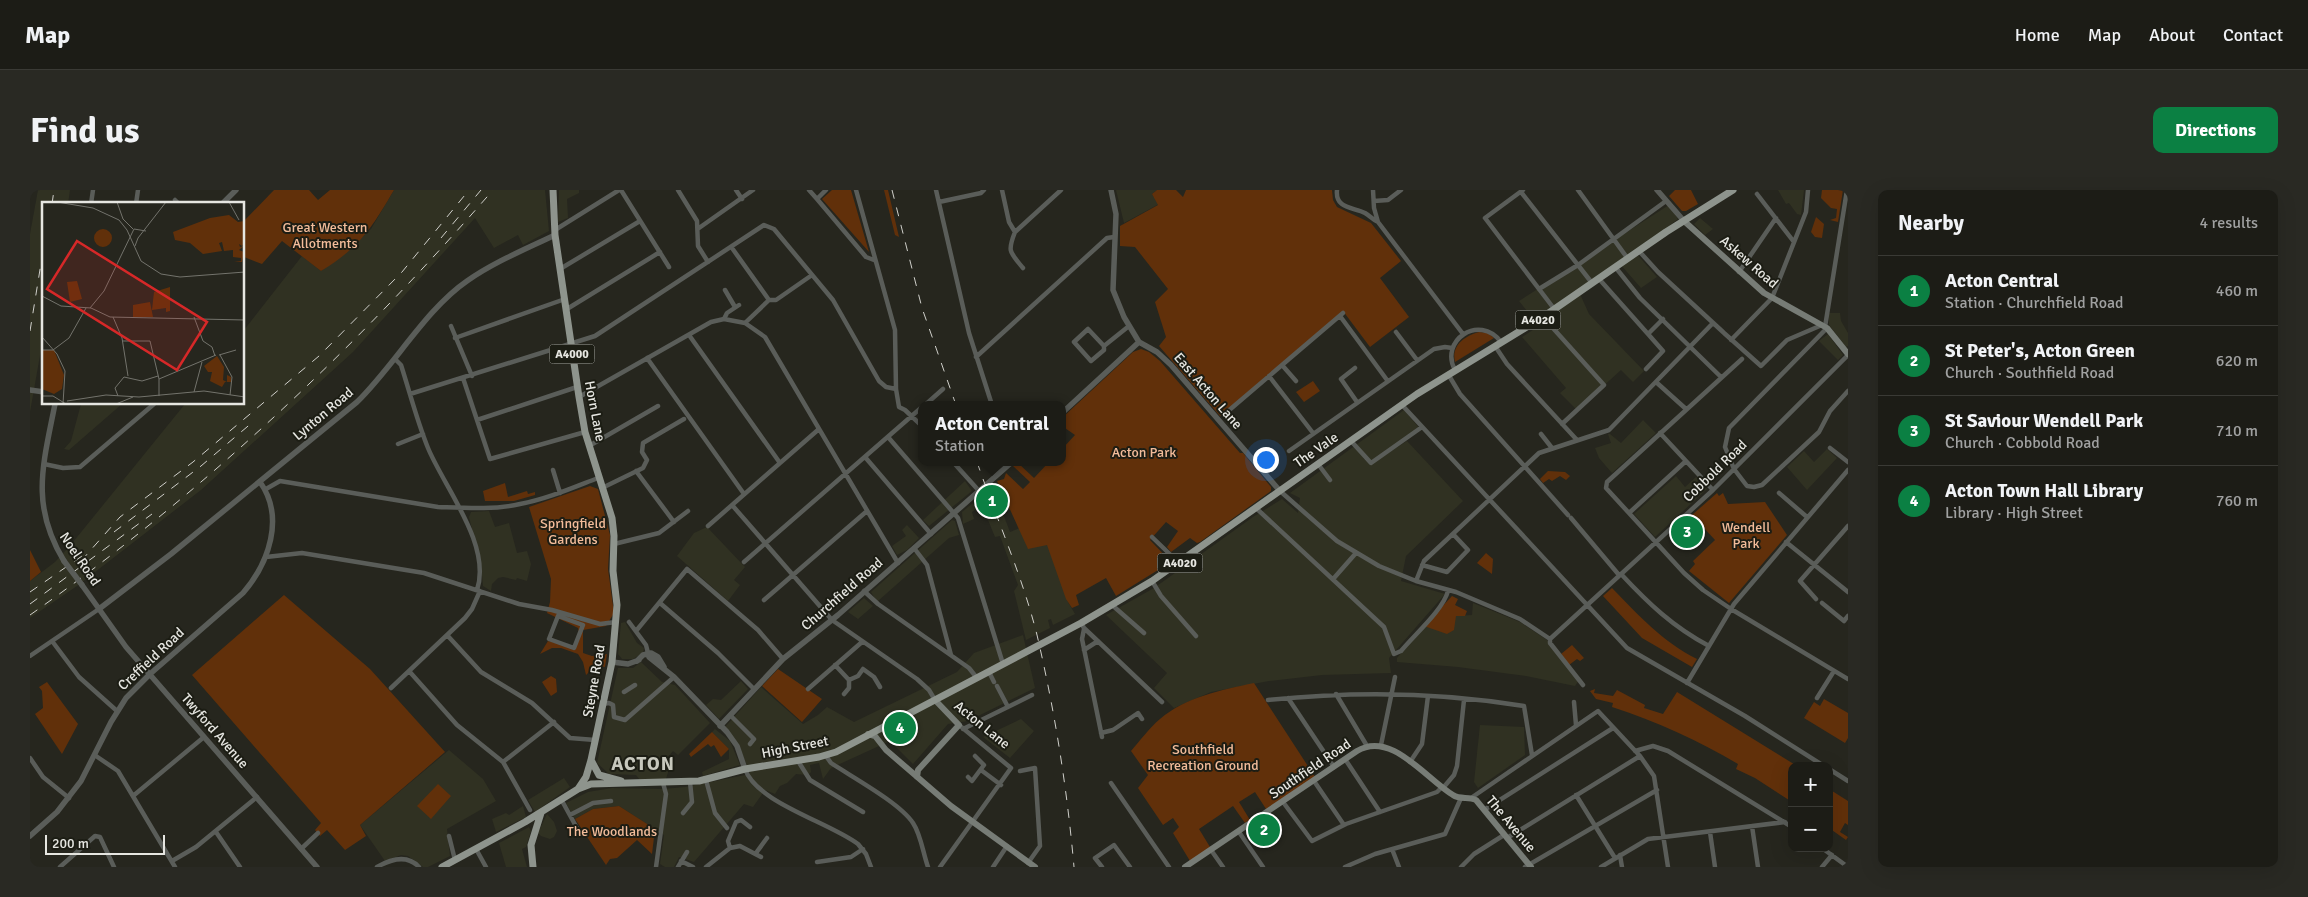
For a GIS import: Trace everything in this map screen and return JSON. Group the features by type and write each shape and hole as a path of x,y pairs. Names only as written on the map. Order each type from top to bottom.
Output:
{"main road":[{"name":"Horn Lane","path":"553,190 555,233 578,397 585,432 612,518 614,544 613,571 617,605"},
{"name":"A4020","path":"1639,251 1733,190"},
{"name":"Askew Road","path":"1684,221 1739,272 1772,298 1824,327 1847,353"},
{"name":"The Vale","path":"1004,664 1082,626 1152,581 1402,405 1448,374 1555,310 1639,251"},
{"name":"Steyne Road","path":"586,775 596,740 612,662 617,605"},
{"name":"High Street","path":"443,867 541,813 578,789 594,784 706,780 745,769 826,756 1004,664"},
{"name":"Acton Lane","path":"935,700 961,727"},
{"path":"879,741 880,727"},
{"path":"917,773 961,727"},
{"path":"868,734 875,736 886,750 910,771 917,773 973,822 1035,867"},
{"name":"Southfield Road","path":"1186,867 1367,746 1381,745"},
{"path":"1381,745 1391,748 1456,797 1471,798"},
{"path":"591,760 598,774 594,784 586,775 591,771 598,774"},
{"name":"High Street","path":"598,774 631,783"},
{"name":"High Street","path":"578,789 586,775"},
{"name":"The Avenue","path":"1471,798 1506,836 1528,866"},
{"path":"533,867 531,850 541,813"},
{"path":"530,819 535,832"}],"street":[{"path":"224,202 236,190"},
{"path":"555,233 620,190 669,267"},
{"path":"678,190 697,221 699,228 698,246 708,262"},
{"path":"736,190 742,199"},
{"path":"699,228 753,190"},
{"path":"808,190 866,257 874,260"},
{"path":"817,199 826,190"},
{"path":"856,190 895,330 896,389 899,403 918,422"},
{"path":"936,190 976,357 991,401"},
{"path":"939,202 981,193 984,190"},
{"path":"1002,190 1009,222 1016,232"},
{"path":"1023,268 1010,253 1009,247 1016,232 1061,190"},
{"name":"East Acton Lane","path":"1111,190 1116,214 1112,286 1129,326 1139,342 1157,352 1171,365 1280,492"},
{"path":"1337,190 1338,199 1343,206 1366,214 1378,222 1463,334"},
{"path":"1373,190 1374,208 1378,222"},
{"path":"1374,201 1388,200 1401,190"},
{"path":"1578,190 1628,258"},
{"path":"1656,190 1684,221"},
{"path":"1731,340 1772,298 1808,206 1808,190"},
{"path":"1847,190 1845,216 1824,327 1729,428 1725,447 1734,469 1747,486 1757,487 1765,483 1818,432 1830,411 1848,391"},
{"path":"1555,310 1485,218 1522,191 1593,284"},
{"path":"1757,194 1794,242"},
{"path":"1539,289 1578,265 1666,201"},
{"path":"1366,214 1374,208"},
{"path":"1739,272 1776,218"},
{"path":"560,269 640,221"},
{"path":"410,394 595,336 732,248 764,225 770,226 833,300 880,381 886,387 896,389"},
{"name":"Lynton Road","path":"99,609 260,482 356,402 396,360 429,318 466,281 555,233"},
{"path":"976,357 1106,238 1114,237"},
{"path":"732,248 769,300"},
{"path":"1639,251 1658,272 1761,366 1787,340 1824,327"},
{"path":"567,309 660,252"},
{"path":"1616,268 1623,279 1689,348 1721,377"},
{"path":"745,323 769,300 776,300 812,275"},
{"path":"1600,280 1663,351 1646,369"},
{"path":"724,290 737,306 727,313 724,319"},
{"path":"456,338 565,299"},
{"path":"1217,420 1342,315 1387,380"},
{"path":"1543,317 1604,385 1562,424"},
{"path":"578,397 711,322 724,319 745,323 765,336 898,563"},
{"path":"1648,334 1663,319"},
{"path":"1416,581 1422,565 1539,453 1610,430 1713,323"},
{"path":"451,326 472,376"},
{"path":"1104,346 1088,329 1074,342 1091,361 1104,350 1104,346 1129,326"},
{"path":"1456,370 1452,364 1452,348 1463,334 1484,329 1492,331 1507,364 1577,440"},
{"path":"1396,332 1417,360"},
{"path":"689,335 780,463"},
{"path":"1066,410 1139,342"},
{"path":"1289,451 1417,360 1439,348 1452,348"},
{"name":"Cobbold Road","path":"1550,639 1713,490 1847,353"},
{"path":"647,358 744,494"},
{"path":"1742,359 1605,486 1696,584 1731,609 1848,679"},
{"path":"391,688 472,609 479,590 478,561 462,508 438,467 423,434 401,365 396,360"},
{"path":"1282,365 1296,381"},
{"path":"1355,368 1341,380 1357,402"},
{"path":"1448,374 1460,394 1620,574 1665,618 1682,631 1709,646"},
{"path":"1269,376 1313,433"},
{"path":"463,378 490,459 585,432"},
{"path":"1656,382 1686,410"},
{"path":"477,420 577,387"},
{"path":"929,401 944,388"},
{"name":"Noel Road","path":"55,405 39,504 48,535 64,561 99,609"},
{"path":"44,464 63,468 80,466 153,405"},
{"path":"1402,405 1586,605 1631,651 1745,716 1818,762"},
{"path":"589,446 658,406"},
{"path":"744,562 918,411"},
{"path":"602,488 646,464 647,460 641,447 643,443 684,419"},
{"path":"1351,441 1371,463 1422,427"},
{"path":"708,526 819,429"},
{"path":"1660,433 1713,490"},
{"path":"398,444 423,434"},
{"path":"1541,434 1552,448"},
{"path":"888,437 955,513 1004,664"},
{"path":"1830,448 1848,462"},
{"path":"864,457 931,534"},
{"path":"1629,513 1686,461"},
{"path":"1318,464 1330,480"},
{"path":"957,466 980,492"},
{"name":"Churchfield Road","path":"720,726 783,659 832,620 1008,466"},
{"path":"553,470 560,493"},
{"path":"1687,683 1731,609 1848,470"},
{"path":"636,471 674,522"},
{"path":"260,482 266,489 280,481 438,507 462,508 518,505 560,493 598,478"},
{"name":"Creffield Road","path":"30,836 69,798 96,756 117,711 150,674 243,593 256,576 266,557 272,529 272,511 266,489"},
{"path":"1280,492 1326,532 1378,566 1416,581 1456,592 1520,619 1550,639 1550,643 1583,685"},
{"path":"1779,493 1807,517"},
{"path":"732,505 832,620 917,679 929,690 935,700"},
{"path":"1256,508 1334,578 1384,627 1394,654 1401,651 1445,600 1448,591"},
{"path":"764,600 867,511"},
{"path":"614,544 659,533 688,512"},
{"path":"1816,599 1800,581 1848,526"},
{"path":"1422,565 1447,572 1468,550 1453,534"},
{"path":"1152,537 1179,563"},
{"path":"1786,542 1848,592"},
{"path":"914,548 927,564 951,655"},
{"path":"266,557 302,553 424,573 479,590 519,604 569,620 583,625 574,648 548,639 558,616 569,620 600,624 616,622"},
{"path":"1334,578 1356,553"},
{"path":"636,631 687,569 762,634 783,659"},
{"path":"1152,581 1161,596 1196,636"},
{"path":"864,591 878,604 969,668 977,678"},
{"path":"660,603 718,653 754,689"},
{"path":"1822,603 1844,621 1848,616"},
{"path":"1112,605 1144,633"},
{"path":"30,656 99,609"},
{"name":"Twyford Avenue","path":"99,609 150,674 317,867"},
{"path":"629,622 646,645 649,655 674,677 735,742 751,781 764,793 853,840 863,849 871,867"},
{"path":"1082,626 1162,702"},
{"path":"1082,626 1084,650 1101,735 1113,730 1138,713 1142,719"},
{"path":"447,635 481,672 532,702 570,738 596,740"},
{"path":"52,641 79,677 117,711"},
{"path":"1084,650 1098,641"},
{"path":"808,689 862,642"},
{"path":"612,662 628,664 649,655"},
{"path":"835,665 849,680 849,688 844,694"},
{"path":"849,680 858,676 863,669 874,677 880,687"},
{"path":"408,671 457,725 503,762 530,810"},
{"path":"1817,698 1834,671"},
{"path":"989,672 1008,707"},
{"path":"1381,745 1395,676"},
{"path":"603,704 609,703 613,705 614,717 625,720 674,677"},
{"path":"624,692 635,684"},
{"path":"1268,700 1336,694 1392,693 1524,706 1532,755"},
{"path":"1336,694 1367,746"},
{"path":"961,727 1032,695"},
{"path":"1410,762 1422,744 1428,696"},
{"path":"1288,698 1334,767"},
{"path":"1283,802 1312,842 1344,825 1437,792 1454,775 1464,700"},
{"path":"1574,702 1576,725"},
{"path":"1471,798 1596,711 1600,712 1640,756 1654,776 1668,867"},
{"path":"730,715 754,739 750,744"},
{"path":"503,762 554,722"},
{"name":"Acton Lane","path":"940,867 1001,784 1015,771 1008,763 961,727"},
{"path":"1484,810 1613,728"},
{"path":"132,796 204,737"},
{"path":"1635,751 1653,746 1668,751 1788,824"},
{"path":"96,756 118,771 175,867"},
{"path":"826,756 831,763 890,802 911,819 917,830 928,867"},
{"path":"968,777 972,780 981,770 983,763 975,756"},
{"path":"1461,867 1474,854 1640,756"},
{"path":"30,758 43,777 69,798"},
{"path":"1345,760 1380,812"},
{"path":"798,761 810,780 863,812"},
{"path":"1015,771 1035,768 1040,846 1028,863"},
{"path":"981,770 1001,784"},
{"path":"1833,772 1848,781"},
{"path":"706,780 715,813 727,828"},
{"path":"1314,781 1344,825"},
{"path":"683,813 693,800 690,782"},
{"path":"656,867 666,794 663,783"},
{"path":"1110,783 1169,867"},
{"path":"1528,866 1657,790"},
{"path":"1576,795 1595,826 1618,856 1622,867"},
{"path":"172,861 216,832 257,798"},
{"path":"1344,867 1357,864 1392,849 1446,833 1462,798"},
{"path":"561,800 578,830"},
{"path":"570,815 593,803 611,801"},
{"path":"730,848 728,841 736,822 741,820 750,826"},
{"path":"1601,867 1643,840 1784,822"},
{"path":"1752,826 1758,867"},
{"path":"216,832 240,867"},
{"path":"1239,832 1263,867"},
{"path":"1710,832 1715,867"},
{"path":"301,849 318,833"},
{"path":"60,867 95,836 100,837 114,867"},
{"path":"449,836 455,860"},
{"path":"756,853 767,838"},
{"path":"1102,867 1095,858 1114,845 1128,867"},
{"path":"706,867 714,865 730,848 740,846 761,857"},
{"path":"993,867 1007,846"},
{"path":"476,849 486,867"},
{"path":"817,862 851,856 863,849"},
{"path":"1392,849 1399,867"},
{"path":"1211,850 1223,867"},
{"path":"678,867 687,852"},
{"path":"1828,852 1848,867"},
{"path":"1822,867 1832,855"},
{"path":"376,867 387,861 403,858 420,867"},
{"path":"681,860 693,867"}],"shaded area":[{"path":"38,190 70,190 68,202 42,202 42,344 30,412 30,234"},
{"path":"394,190 545,190 549,231 523,245 518,235 494,248 475,218 353,352 201,490 77,586 30,618 30,581 55,562 69,547 184,405 245,405 245,329 302,256 321,271 371,229"},
{"path":"559,190 579,190 579,193 567,199 568,218 558,222"},
{"path":"1116,190 1157,190 1152,194 1159,204 1124,223"},
{"path":"1778,190 1804,190 1801,215 1797,214 1789,203 1786,204"},
{"path":"1669,205 1678,219 1635,252 1657,277 1641,288 1620,264 1580,294 1589,314 1644,371 1633,382 1621,370 1577,410 1560,393 1566,388 1522,337 1539,326 1519,301"},
{"path":"1700,218 1713,229 1705,235 1694,224"},
{"path":"1829,313 1840,313 1841,321 1848,333 1848,346 1846,347 1829,325"},
{"path":"1828,334 1843,355 1838,360 1819,341"},
{"path":"81,405 121,405 69,450 64,449 71,441"},
{"path":"1404,410 1420,429 1372,462 1365,456 1363,458 1371,464 1407,441 1463,501 1406,556 1401,581 1445,594 1389,658 1391,673 1322,675 1269,681 1211,692 1174,708 1154,688 1167,673 1106,615 1154,588 1253,517 1282,499 1298,513 1300,498 1290,493"},
{"path":"1643,420 1656,433 1612,473 1599,458 1595,448 1611,443 1608,434 1621,443"},
{"path":"1827,449 1837,458 1807,490 1787,467 1804,451 1814,462"},
{"path":"1676,476 1685,487 1696,477 1707,489 1655,537 1634,514"},
{"path":"965,481 972,491 929,526 923,520"},
{"path":"997,483 1005,510 1002,511 1010,532 1020,528 1028,548 1049,543 1068,602 1075,614 1053,625 1051,619 1048,620 1050,628 1026,640 1014,591 1018,585 1000,536 995,537 988,520 990,519 984,502 986,501 984,494 990,491 990,488"},
{"path":"973,503 976,509 972,512 974,519 963,524 962,512"},
{"path":"489,511 495,527 509,523 517,553 527,551 531,564 527,581 517,578 516,580 503,577 498,578 492,584 491,591 483,586 481,566 469,517 471,512"},
{"path":"952,520 955,521 959,535 949,538 878,601 871,592"},
{"path":"907,525 919,538 907,550 897,555 892,546 906,536 902,530"},
{"path":"707,527 745,567 734,580 740,585 728,601 677,556 694,533"},
{"path":"864,598 873,606 858,619 848,612"},
{"path":"1473,603 1520,622 1547,640 1579,680 1575,686 1526,676 1458,667 1397,662 1397,658 1424,626 1456,616 1472,615"},
{"path":"625,622 637,643 644,648 643,653 633,659 622,659 618,654 621,623"},
{"path":"1023,635 1035,688 968,721 948,724 913,764 890,741 831,768 823,779 819,763 810,765 811,772 808,775 796,774 787,783 780,786 775,794 765,790 753,807 744,804 694,862 679,857 674,867 665,867 660,864 664,835 619,806 593,809 575,819 566,803 588,792 612,788 663,789 685,787 750,774 739,745 725,727 761,687 803,724 827,707 854,722 957,672 974,653"},
{"path":"641,662 662,682 675,685 710,723 678,755 673,751 663,763 669,769 666,779 640,780 636,775 609,774 597,763 618,668 633,668"},
{"path":"741,681 748,689 719,719 706,705 713,699 721,700"},
{"path":"1021,719 1034,731 1010,758 983,737"},
{"path":"1480,725 1524,727 1525,755 1478,788 1474,782"},
{"path":"715,729 730,741 740,765 703,776 702,772 729,759 729,749 712,732"},
{"path":"449,750 483,779 496,801 447,829 450,856 428,867 423,867 408,856 401,855 385,861 360,825"},
{"path":"564,778 570,787 535,812 528,800"},
{"path":"523,806 526,817 496,832 492,819 506,813 509,815"},
{"path":"547,814 554,822 557,831 554,837 550,839 538,833"},
{"path":"529,827 531,831 526,847 522,849 527,867 506,867 499,843"}],"green space":[{"name":"Great Western Allotments","path":"274,190 309,190 318,200 330,190 394,190 364,236 346,254 321,271 282,241 262,264 245,257 245,220"},
{"path":"832,190 851,190 869,252 822,199"},
{"path":"884,190 888,190 899,237 895,235"},
{"path":"1157,190 1176,190 1183,197 1186,190 1332,190 1333,200 1337,207 1371,223 1401,261 1380,278 1409,317 1370,347 1343,311 1220,416 1159,346 1166,337 1155,302 1168,289 1135,247 1120,246 1120,226 1158,205 1152,194"},
{"path":"1675,190 1691,190 1698,204 1686,211 1682,211 1669,196"},
{"path":"1822,190 1843,190 1838,222 1830,220 1836,218 1837,209 1831,208 1821,198"},
{"path":"1816,217 1824,224 1822,238 1815,237 1811,232"},
{"path":"1479,332 1488,333 1494,338 1455,362 1455,351 1460,342 1468,336"},
{"name":"Acton Park","path":"1141,349 1149,352 1160,361 1240,453 1243,453 1271,487 1271,491 1200,542 1197,543 1190,538 1171,552 1167,547 1178,531 1166,522 1150,540 1171,562 1116,596 1106,578 1076,595 1079,605 1072,608 1066,599 1047,545 1028,549 997,481 1004,479 1006,473 1023,489 1030,482 1013,466 1021,466 1034,478 1045,466 1066,466 1066,445 1075,435 1066,429 1066,414 1133,352"},
{"path":"1313,381 1320,391 1304,402 1296,392"},
{"path":"1548,471 1565,472 1570,476 1566,480 1560,476 1552,481 1549,479 1543,483 1540,479"},
{"path":"505,483 508,497 527,491 528,494 535,492 535,495 514,501 485,501 483,491"},
{"name":"Springfield Gardens","path":"590,486 598,489 610,535 608,569 614,613 606,626 583,630 583,653 592,656 607,654 605,667 596,665 586,675 583,662 578,654 561,648 552,648 540,654 548,641 573,647 579,633 578,628 547,613 550,602 551,579 529,507"},
{"name":"Wendell Park","path":"1717,493 1719,496 1723,493 1728,504 1765,502 1787,535 1729,603 1689,571 1695,564 1693,561 1715,540 1692,515"},
{"path":"30,550 41,572 30,581"},
{"path":"1486,553 1493,559 1492,574 1477,563"},
{"path":"1612,588 1641,618 1662,636 1697,659 1692,667 1642,638 1603,596"},
{"path":"284,595 370,669 445,752 360,825 366,836 345,850 327,830 320,836 315,830 321,823 192,675"},
{"path":"1452,596 1458,599 1455,605 1467,611 1465,616 1456,616 1454,630 1447,634 1424,626"},
{"path":"1572,645 1584,658 1580,661 1577,659 1569,665 1561,654"},
{"path":"778,669 822,699 802,722 762,686"},
{"path":"551,676 556,679 557,692 551,696 542,682"},
{"path":"47,682 78,724 62,754 35,714 43,708 42,691 39,687"},
{"name":"Southfield Recreation Ground","path":"1254,683 1315,777 1266,809 1255,792 1239,802 1250,820 1245,823 1233,806 1199,829 1210,847 1190,861 1173,833 1179,827 1173,818 1163,825 1138,788 1148,775 1131,751 1148,730 1170,711 1204,695"},
{"path":"1595,689 1594,693 1613,696 1617,690 1645,705 1644,708 1663,714 1677,692 1791,762 1788,762 1788,799 1755,778 1736,769 1738,764 1678,733 1612,707 1613,703 1596,699 1590,691"},
{"path":"1824,699 1848,713 1848,738 1845,743 1804,718 1814,702 1820,706"},
{"path":"712,732 729,749 721,757 714,745 711,747 708,744 691,757 689,754"},
{"path":"438,784 451,796 431,819 417,806"},
{"path":"1833,792 1848,801 1848,825 1845,823 1840,832 1848,837 1846,840 1833,831"},
{"name":"The Woodlands","path":"619,806 655,829 652,854 637,840 617,858 610,859 606,865 575,819 593,809"}],"railway":[{"path":"52,202 54,190"},
{"path":"81,561 120,517 193,462 319,356 402,272 469,190"},
{"path":"441,238 481,190"},
{"path":"30,615 94,569 155,520 274,417 387,306 493,190"},
{"path":"892,190 922,308 955,401"},
{"path":"30,331 42,257"},
{"path":"114,532 201,466 254,421"},
{"path":"978,466 1017,569 1037,635 1060,750 1074,867"},
{"path":"30,604 152,514"},
{"path":"30,592 82,556"}],"place":[{"name":"Acton Central","path":"992,501"},
{"name":"St Saviour Wendell Park","path":"1687,532"},
{"name":"Acton Town Hall Library","path":"900,728"},
{"name":"St Peter's, Acton Green","path":"1264,830"}],"district":[{"name":"ACTON","path":"643,764"}]}
